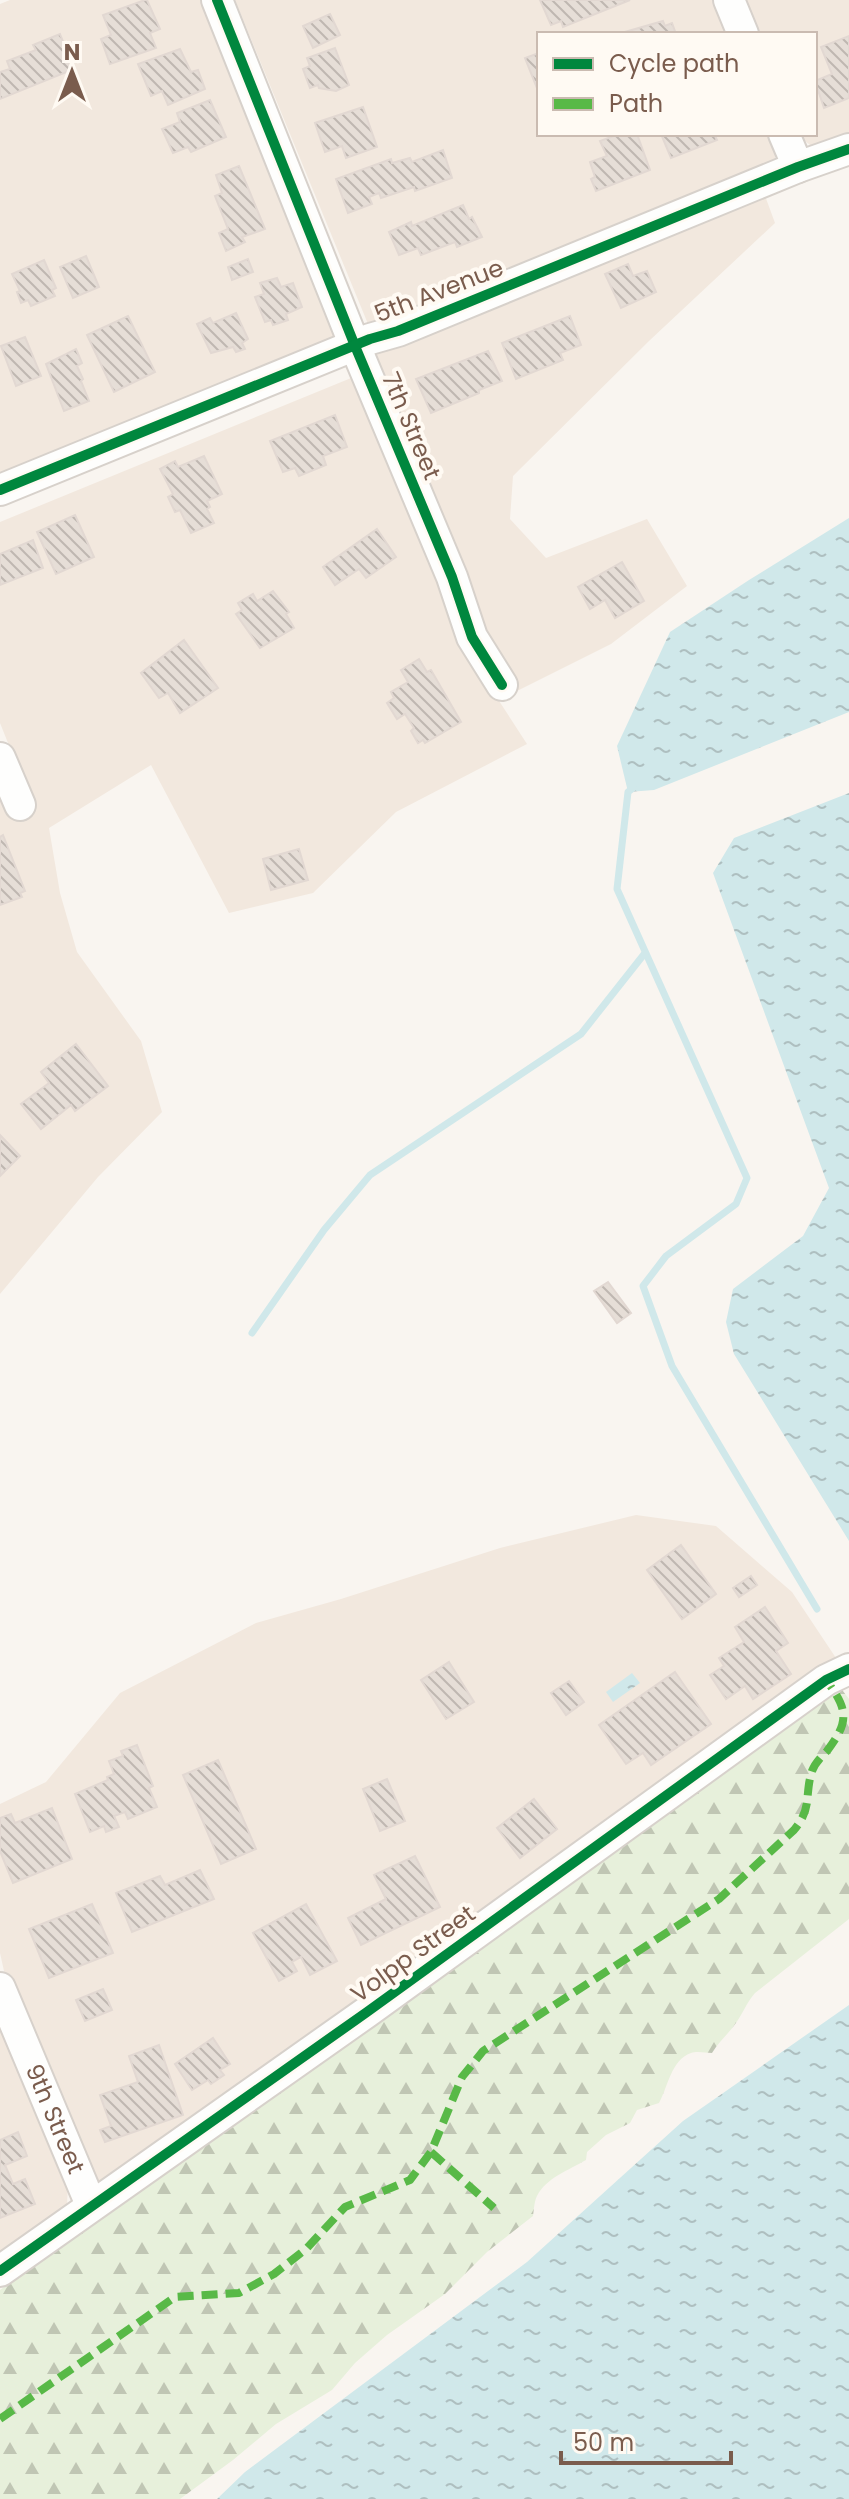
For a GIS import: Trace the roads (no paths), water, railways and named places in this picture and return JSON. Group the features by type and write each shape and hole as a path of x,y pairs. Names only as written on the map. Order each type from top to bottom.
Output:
{"street":[{"name":"7th Street","path":"217,0 355,346 452,577 472,637 502,685"},
{"path":"729,0 742,32"},
{"path":"785,136 798,167"},
{"name":"5th Avenue","path":"0,490 849,149"},
{"path":"0,758 20,805"},
{"name":"Volpp Street","path":"0,2271 367,2012 826,1680 849,1669"},
{"name":"9th Street","path":"0,1988 91,2205"}],"water":[{"path":"849,518 849,712 654,790 628,792 617,746 670,632"},
{"path":"849,793 849,1541 734,1354 726,1322 733,1289 803,1236 829,1188 713,873 734,838"},
{"path":"632,1673 640,1683 613,1702 606,1692"},
{"path":"849,2005 849,2499 217,2499 245,2472 527,2262 683,2121"}],"waterway":[{"path":"633,788 628,792 617,889 747,1178 736,1204 666,1256 643,1286 672,1366 817,1609"},
{"path":"252,1333 324,1230 370,1175 581,1034 645,953"}]}
